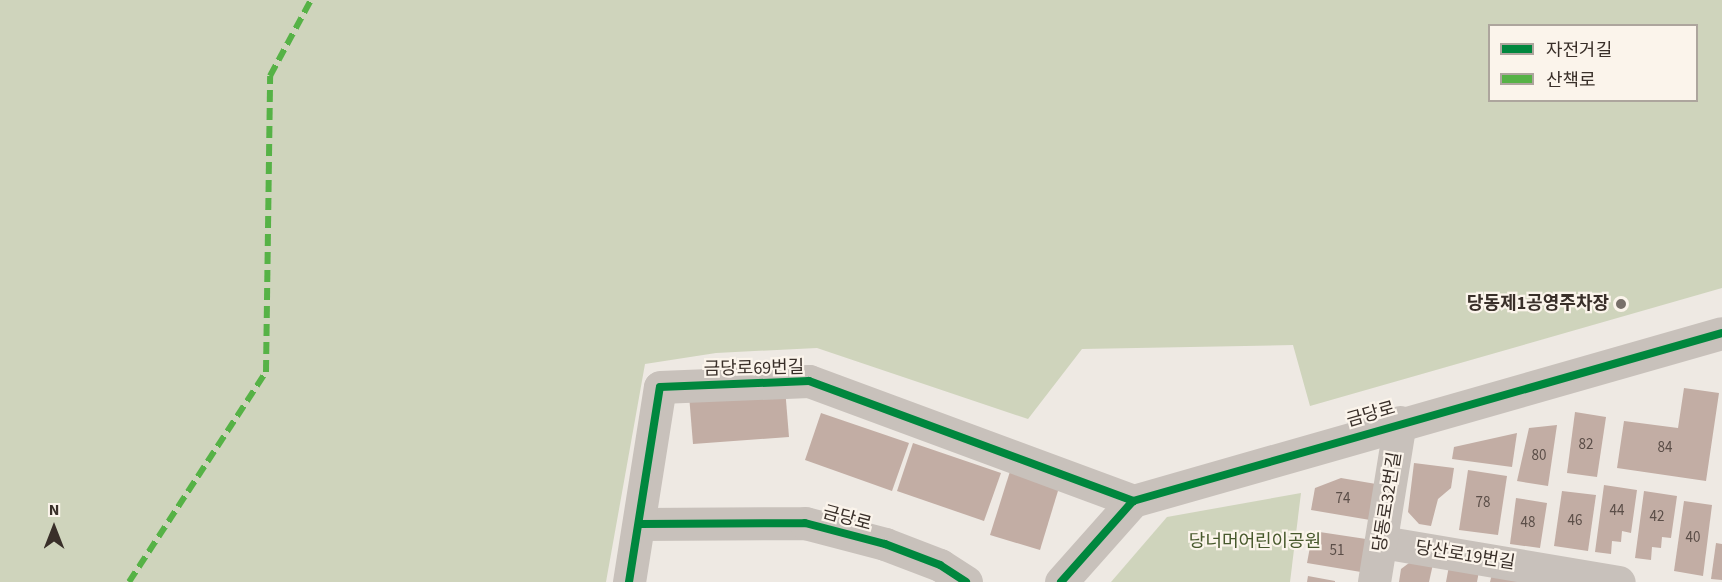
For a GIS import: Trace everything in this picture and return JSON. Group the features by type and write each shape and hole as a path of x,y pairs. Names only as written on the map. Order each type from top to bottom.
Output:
{"street":[{"name":"금당로","path":"1133,501 1400,422 1722,333"},
{"name":"금당로69번길","path":"629,582 660,387 809,381 1133,501"},
{"name":"당동로32번길","path":"1374,582 1400,422"},
{"path":"1061,582 1133,501"},
{"name":"금당로","path":"640,524 805,523 885,544 940,565 966,582"},
{"name":"당산로19번길","path":"1382,543 1619,582"}],"green space":[{"path":"0,0 1722,0 1722,288 1310,406 1293,345 1082,349 1028,419 817,348 716,353 645,364 606,582 0,582"},
{"name":"당너머어린이공원","path":"1301,493 1290,582 1111,582 1167,517"}],"building":[{"path":"785,388 789,437 693,444 689,395"},
{"path":"1684,388 1719,393 1706,481 1617,468 1624,421 1678,428"},
{"path":"1575,412 1606,417 1597,477 1567,473"},
{"path":"821,413 909,443 892,491 805,460"},
{"path":"1557,425 1548,486 1517,481 1529,428"},
{"path":"1517,433 1512,467 1452,459 1454,447"},
{"path":"913,443 1001,473 984,521 897,491"},
{"path":"1414,463 1454,468 1451,488 1438,499 1431,526 1419,524 1408,512"},
{"path":"1012,465 1061,481 1040,550 990,535"},
{"path":"1468,470 1507,476 1498,535 1459,530"},
{"path":"1341,478 1376,484 1370,520 1311,510 1315,488"},
{"path":"1604,485 1637,490 1631,533 1622,531 1621,542 1612,541 1611,554 1595,552"},
{"path":"1562,491 1596,495 1588,551 1554,546"},
{"path":"1644,491 1677,496 1671,538 1662,537 1661,548 1652,547 1651,560 1635,558"},
{"path":"1516,498 1547,503 1540,548 1510,544"},
{"path":"1684,501 1712,505 1703,576 1674,571"},
{"path":"1313,531 1366,539 1361,572 1307,563"},
{"path":"1716,543 1722,544 1722,580 1711,579"},
{"path":"1413,560 1433,564 1429,582 1399,582 1401,569"},
{"path":"1449,566 1479,571 1477,582 1446,582"},
{"path":"1492,574 1524,582 1490,582"},
{"path":"1308,576 1335,581 1335,582 1307,582"}],"marked path":[{"path":"129,582 266,372 270,76 311,0"}],"cycle path":[{"path":"1061,582 1133,501 1722,333"},
{"path":"629,582 660,387 809,381 1133,501"},
{"path":"640,524 805,523 885,544 940,565 966,582"}],"place":[{"name":"당동제1공영주차장","path":"1621,304"}]}
